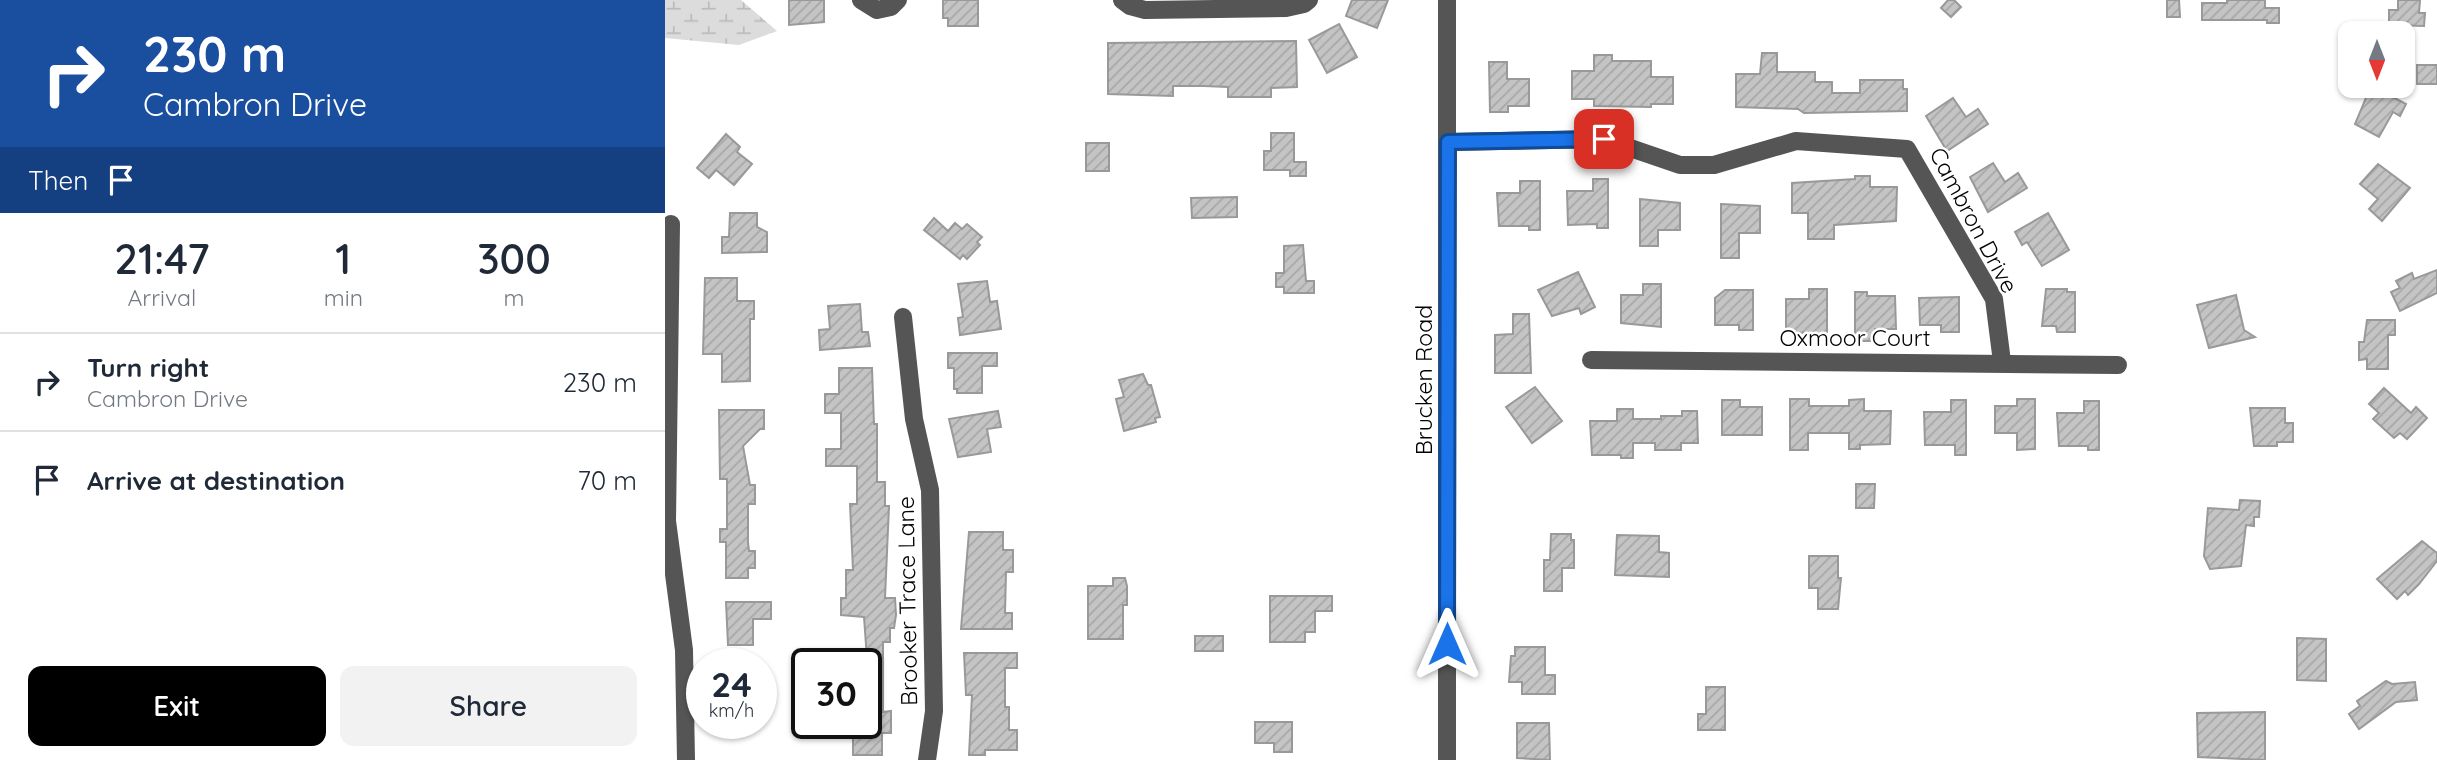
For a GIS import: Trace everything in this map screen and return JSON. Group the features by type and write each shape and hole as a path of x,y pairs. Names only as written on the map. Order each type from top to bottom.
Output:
{"street":[{"path":"861,0 877,10 891,6 898,0"},
{"path":"1122,0 1130,6 1145,10 1286,8 1304,4 1309,0"},
{"name":"Brucken Road","path":"1447,0 1447,760"},
{"name":"Cambron Drive","path":"1448,142 1604,139 1680,165 1714,165 1796,141 1907,149 1994,299 2002,362"},
{"path":"671,224 667,521 684,650 686,760"},
{"name":"Brooker Trace Lane","path":"902,317 913,419 930,490 934,711 927,760"},
{"name":"Oxmoor Court","path":"1591,360 2118,365"}],"green space":[{"path":"665,0 741,0 777,31 739,45 665,38"}],"building":[{"path":"789,0 824,0 824,22 789,25"},
{"path":"943,0 978,0 978,26 948,26 948,18 943,18"},
{"path":"1352,0 1388,0 1377,28 1346,16"},
{"path":"1948,0 1954,0 1961,7 1951,17 1941,8"},
{"path":"2167,0 2179,0 2180,17 2167,17"},
{"path":"2227,0 2265,0 2265,8 2279,8 2279,23 2267,23 2267,20 2202,20 2202,3 2227,3"},
{"path":"2398,0 2420,0 2419,13 2425,13 2424,26 2415,26 2415,21 2389,21 2389,10 2398,10"},
{"path":"1339,24 1357,57 1327,73 1309,40"},
{"path":"1296,41 1297,87 1271,88 1271,97 1228,97 1228,87 1204,86 1173,86 1173,96 1108,94 1108,43"},
{"path":"1762,53 1777,53 1777,72 1815,72 1815,82 1832,82 1832,93 1860,93 1860,80 1903,80 1903,89 1907,89 1907,111 1804,113 1798,109 1736,107 1736,74 1760,74"},
{"path":"1594,55 1612,55 1612,61 1651,61 1651,77 1673,77 1673,104 1651,104 1651,107 1594,106 1594,99 1572,99 1572,71 1594,71"},
{"path":"1489,62 1507,62 1507,79 1529,79 1529,106 1508,106 1508,112 1490,112"},
{"path":"2417,65 2437,65 2437,84 2417,84"},
{"path":"1953,98 1966,117 1978,109 1988,124 1947,151 1926,116"},
{"path":"2366,98 2394,98 2406,104 2400,116 2393,112 2379,137 2355,124"},
{"path":"1271,133 1294,133 1294,162 1306,162 1306,176 1290,176 1290,170 1264,170 1264,151 1271,151"},
{"path":"726,134 740,147 737,152 752,164 734,185 716,170 709,178 697,168"},
{"path":"1086,143 1109,143 1109,171 1086,171"},
{"path":"1993,163 2005,182 2018,173 2027,188 1988,212 1970,177"},
{"path":"2378,164 2410,188 2382,221 2369,209 2378,199 2360,184"},
{"path":"1855,176 1870,176 1870,187 1897,187 1896,221 1834,225 1834,239 1808,239 1808,213 1792,213 1792,183 1855,179"},
{"path":"1593,179 1608,179 1608,228 1597,228 1597,224 1568,225 1567,191 1593,191"},
{"path":"1520,181 1540,181 1540,230 1529,230 1529,226 1499,226 1497,193 1520,193"},
{"path":"1237,197 1237,217 1192,218 1191,198"},
{"path":"1640,199 1680,203 1680,230 1658,230 1658,246 1640,246"},
{"path":"1721,204 1760,206 1760,233 1739,233 1739,258 1721,258"},
{"path":"730,213 757,213 757,227 767,232 767,252 722,253 722,237 729,237"},
{"path":"2048,213 2069,250 2042,266 2027,242 2022,245 2015,232"},
{"path":"934,218 948,231 955,223 962,229 967,224 982,237 977,242 980,245 967,259 963,255 960,259 924,230"},
{"path":"1303,245 1306,281 1314,281 1314,293 1284,293 1284,287 1276,287 1276,273 1284,273 1284,246"},
{"path":"2437,270 2437,293 2400,311 2391,292 2400,288 2396,281 2412,273 2414,279"},
{"path":"1578,272 1595,307 1581,314 1579,308 1552,316 1538,290"},
{"path":"705,278 737,278 737,301 754,301 754,319 750,319 750,381 722,382 722,354 703,354"},
{"path":"987,281 990,302 997,301 1001,329 960,335 958,318 963,317 958,284"},
{"path":"1643,284 1661,284 1661,327 1621,323 1621,295 1643,295"},
{"path":"1809,289 1827,289 1827,334 1786,332 1786,299 1809,299"},
{"path":"2046,289 2067,289 2067,292 2075,292 2075,332 2057,332 2056,326 2042,326"},
{"path":"1725,290 1753,290 1753,330 1739,330 1739,325 1715,325 1715,298"},
{"path":"1855,292 1867,292 1867,296 1895,296 1896,329 1875,329 1875,341 1855,341"},
{"path":"2236,295 2244,330 2255,337 2209,348 2197,305"},
{"path":"1959,297 1959,332 1941,332 1941,325 1920,325 1919,298"},
{"path":"860,304 862,332 868,332 870,346 820,350 819,330 830,329 828,306"},
{"path":"1513,314 1529,314 1531,373 1495,373 1495,335 1513,334"},
{"path":"2367,320 2395,320 2395,335 2388,335 2388,369 2367,369 2367,359 2359,360 2359,342 2364,342"},
{"path":"948,353 997,353 997,366 982,366 982,393 957,393 957,389 954,389 954,368 948,368"},
{"path":"839,368 872,368 874,424 877,424 877,482 885,482 885,506 889,506 885,598 895,598 896,615 894,628 890,628 890,642 883,642 883,712 891,711 891,733 882,733 882,648 866,648 864,617 841,615 841,598 846,598 846,570 853,570 850,504 857,504 857,466 826,466 826,449 841,449 841,413 825,413 825,394 839,394"},
{"path":"1143,374 1148,385 1151,385 1160,417 1155,418 1156,422 1124,431 1116,399 1124,397 1119,380"},
{"path":"1535,387 1562,421 1532,443 1506,407"},
{"path":"2384,388 2411,413 2416,407 2427,418 2407,439 2400,433 2394,438 2373,419 2379,413 2369,404"},
{"path":"1790,399 1809,399 1809,406 1849,406 1849,400 1864,399 1864,411 1891,411 1890,444 1860,445 1860,449 1849,449 1849,433 1808,433 1808,450 1790,450"},
{"path":"2017,399 2035,399 2035,449 2017,450 2017,433 1995,433 1995,406 2017,406"},
{"path":"1722,400 1740,400 1740,407 1762,407 1762,435 1722,435"},
{"path":"1951,400 1966,400 1966,455 1955,455 1955,445 1925,445 1924,412 1951,412"},
{"path":"2084,401 2099,401 2099,450 2088,450 2088,446 2059,446 2057,413 2084,413"},
{"path":"2250,408 2285,408 2285,423 2293,423 2293,442 2277,442 2277,446 2254,446"},
{"path":"1617,409 1633,409 1633,419 1661,419 1661,416 1682,416 1682,411 1697,411 1698,443 1681,443 1681,450 1655,450 1655,443 1633,443 1633,458 1621,458 1621,455 1592,455 1590,421 1617,421"},
{"path":"719,410 764,410 764,429 760,429 743,446 750,485 755,485 755,504 748,504 748,542 749,551 755,551 755,568 748,568 748,578 726,578 726,542 720,542 720,529 727,529 727,479 720,479"},
{"path":"998,411 1001,427 987,429 991,452 958,457 949,419"},
{"path":"1856,484 1875,484 1874,508 1856,508"},
{"path":"2240,500 2260,501 2259,517 2254,517 2254,526 2246,525 2241,566 2210,569 2204,556 2208,508 2239,510"},
{"path":"969,532 1003,532 1003,550 1013,550 1013,572 1006,572 1005,613 1012,613 1012,629 961,629"},
{"path":"1551,534 1571,534 1571,540 1574,540 1574,568 1562,568 1562,591 1544,591 1544,560 1550,560"},
{"path":"1617,535 1659,536 1659,552 1669,553 1669,577 1615,575"},
{"path":"2422,541 2437,553 2437,561 2408,595 2405,591 2397,599 2377,579"},
{"path":"1809,556 1838,556 1838,578 1841,578 1838,609 1818,609 1818,588 1809,588"},
{"path":"1113,578 1125,578 1127,586 1127,605 1123,605 1123,639 1088,639 1088,586 1113,586"},
{"path":"1270,596 1332,596 1332,611 1315,611 1315,632 1305,632 1305,642 1270,642"},
{"path":"726,602 771,602 771,619 753,619 753,645 728,645"},
{"path":"1195,636 1223,636 1223,651 1195,651"},
{"path":"2297,638 2326,639 2326,681 2297,680"},
{"path":"1515,647 1545,647 1545,675 1555,675 1555,694 1522,694 1522,682 1509,682 1511,656 1515,656"},
{"path":"964,653 1017,653 1017,668 1005,668 1005,707 1009,707 1009,730 1017,730 1017,750 985,750 985,755 969,755 972,695 966,695"},
{"path":"2386,681 2392,684 2415,682 2417,700 2396,702 2359,729 2349,714 2360,706 2357,701"},
{"path":"1706,687 1725,687 1725,730 1698,730 1698,714 1706,714"},
{"path":"2265,712 2265,760 2198,757 2197,713"},
{"path":"1255,722 1292,722 1292,752 1274,752 1274,743 1255,743"},
{"path":"1517,723 1549,723 1550,760 1517,758"},
{"path":"853,739 882,739 882,755 853,755"}],"route":[{"path":"1447,644 1448,142 1604,139"}]}
